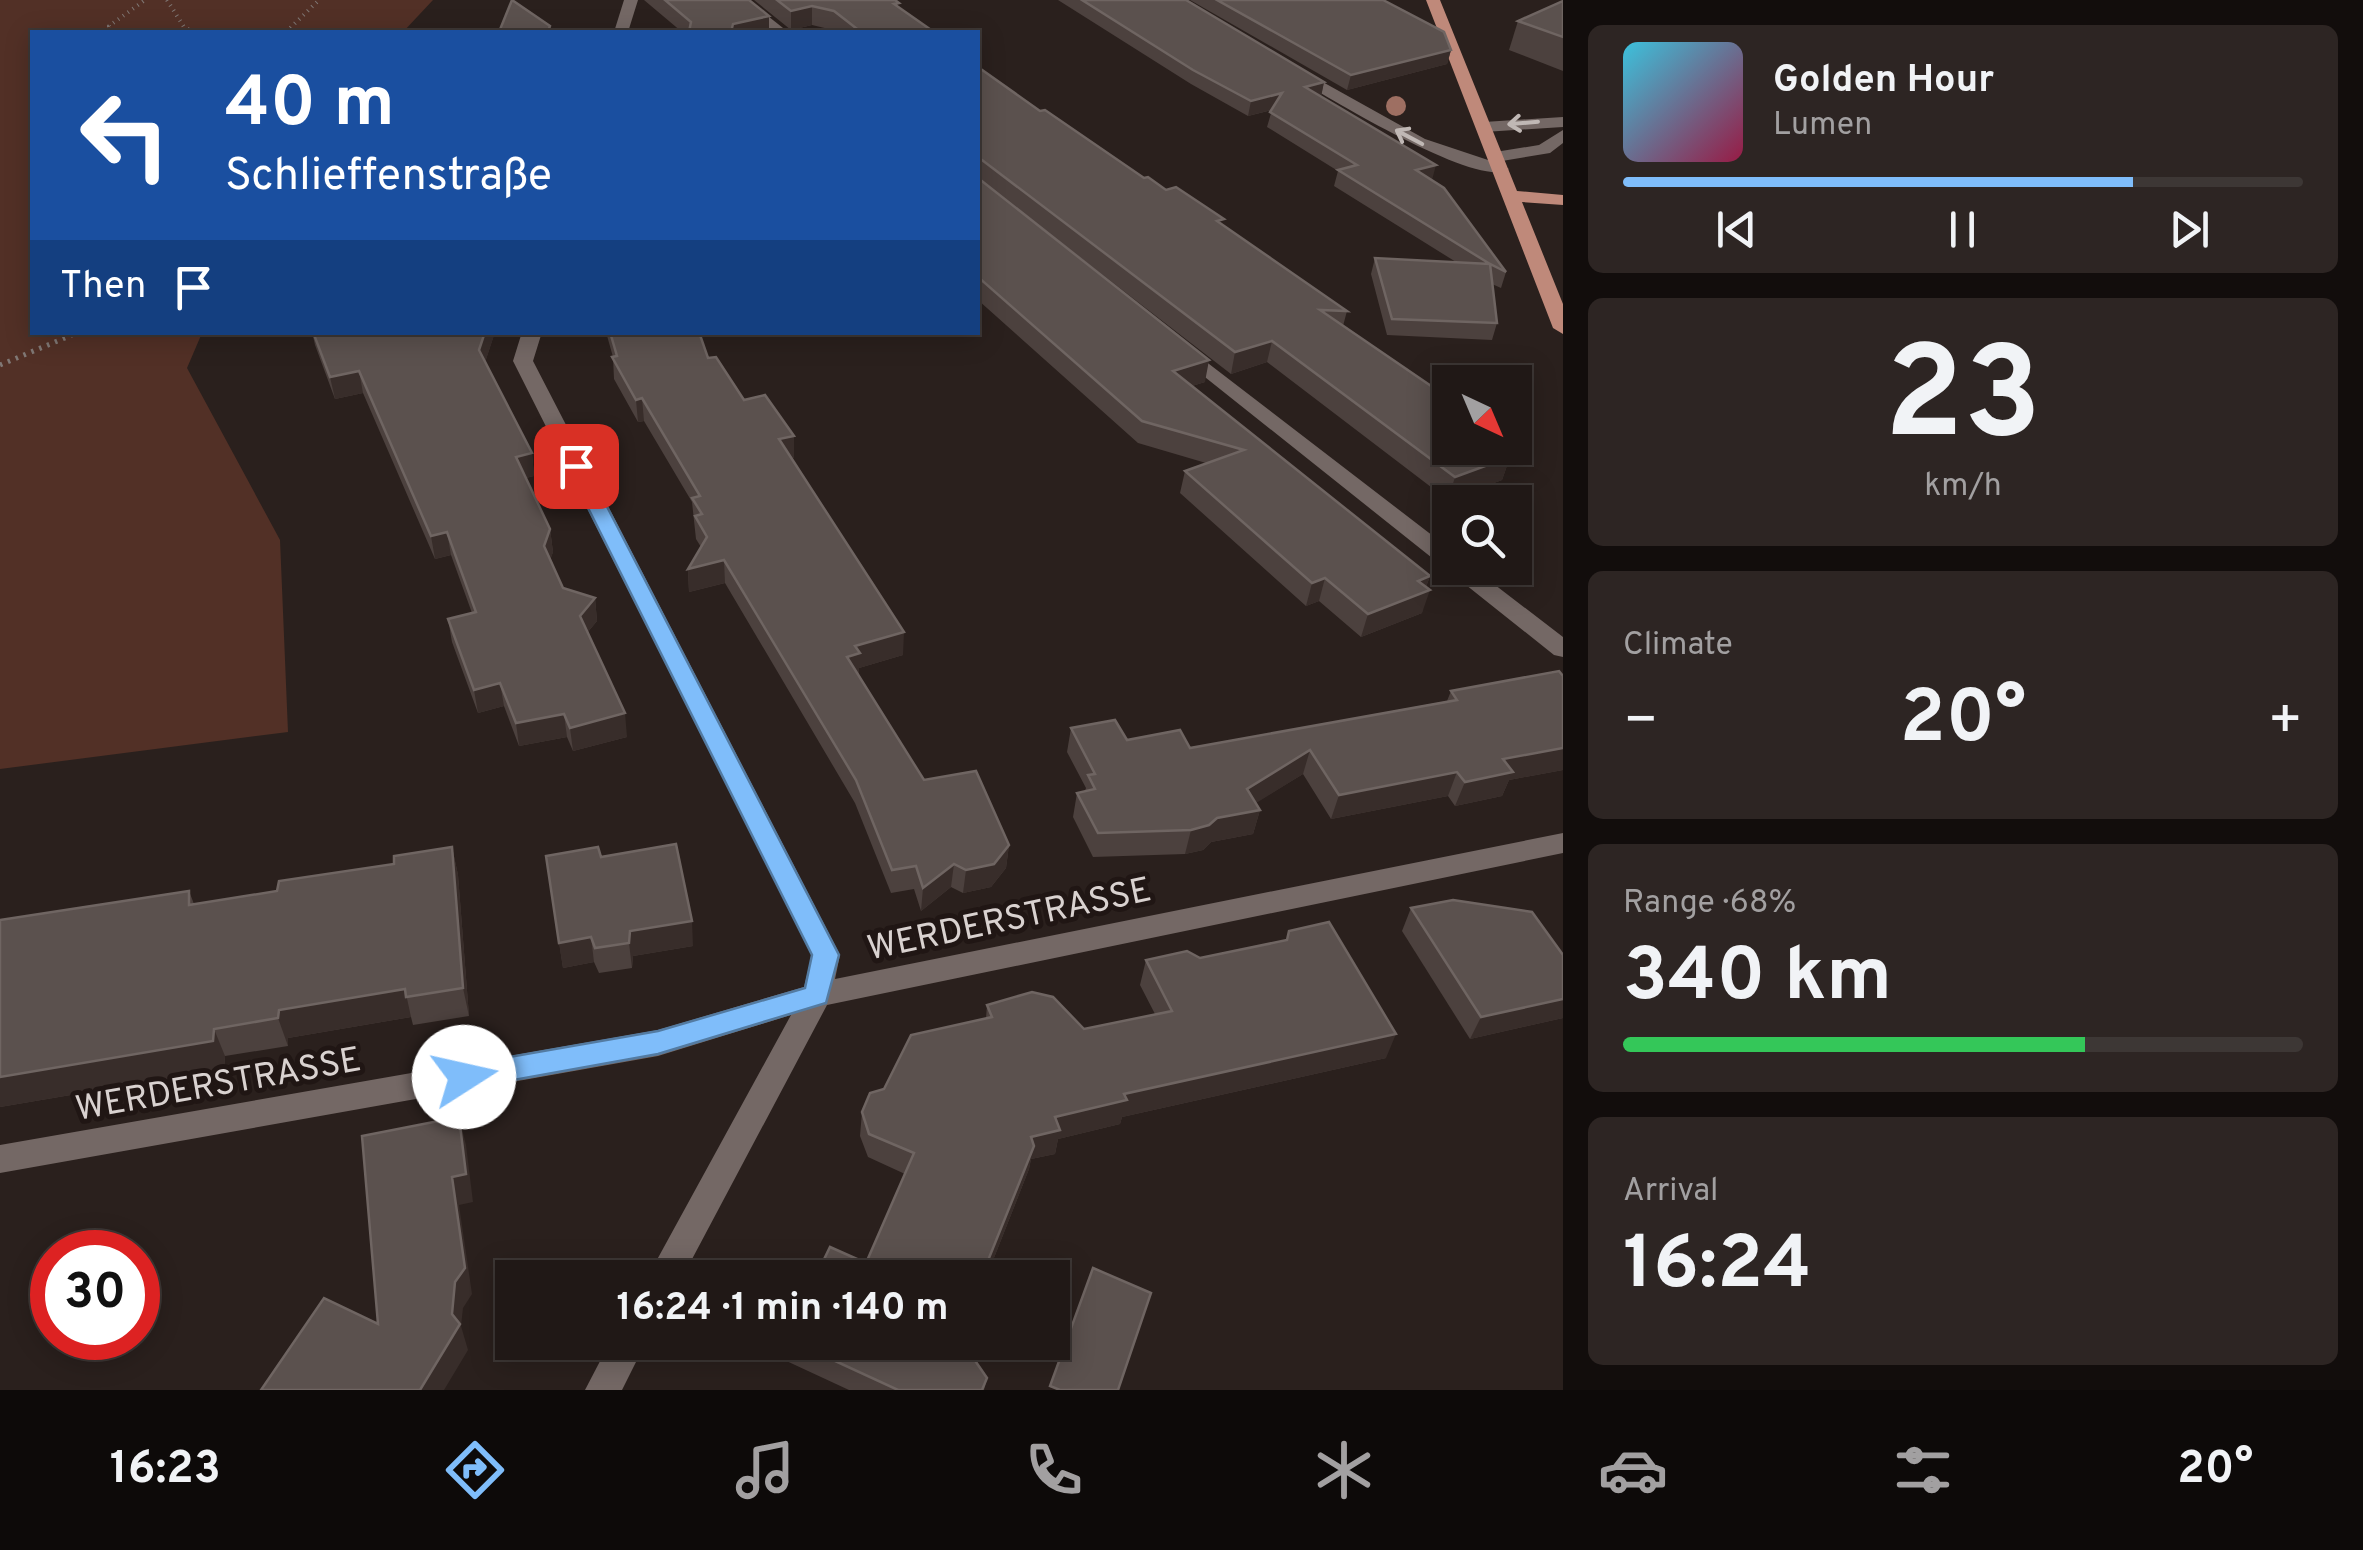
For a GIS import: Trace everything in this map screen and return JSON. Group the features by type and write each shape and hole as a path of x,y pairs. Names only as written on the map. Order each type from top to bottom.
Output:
{"main road":[{"path":"1433,0 1563,328"},
{"path":"1510,196 1563,200"}],"street":[{"path":"622,30 631,0"},
{"path":"740,0 778,30"},
{"path":"1284,65 1419,143 1498,163 1544,148 1563,136"},
{"path":"1484,127 1563,122"},
{"path":"1160,332 1432,546"},
{"path":"531,335 523,361 826,955 816,996 674,1260"},
{"path":"1481,585 1563,650"},
{"name":"WERDERSTRASSE","path":"0,1160 658,1043 816,996 1563,843"},
{"path":"603,1390 619,1360"}],"path":[{"path":"111,30 110,26 145,0"},
{"path":"166,0 190,30"},
{"path":"288,30 320,0"},
{"path":"0,365 71,335"}],"shaded area":[{"path":"0,0 433,0 405,30 30,30 30,335 201,335 187,368 280,540 288,732 0,769"}],"building":[{"path":"512,0 550,26 549,30 500,30"},
{"path":"665,0 749,0 769,16 733,24 732,30 689,30 691,22"},
{"path":"777,0 895,0 899,3 894,4 931,30 858,30 834,11 812,6 791,11"},
{"path":"1082,0 1186,0 1324,82 1305,87 1436,165 1416,170 1444,188 1506,272 1338,170 1357,165 1270,112 1282,93 1251,101 1193,70"},
{"path":"1217,0 1383,0 1444,32 1451,50 1351,75"},
{"path":"1563,1 1563,37 1518,21"},
{"path":"980,68 1144,178 1166,190 1176,187 1224,219 1217,221 1347,311 1320,310 1432,387 1432,460 1272,341 1235,352 980,160"},
{"path":"980,180 1209,360 1173,371 1430,576 1418,581 1430,590 1368,614 1325,578 1312,583 1185,471 1244,450 1142,421 980,279"},
{"path":"1375,258 1490,264 1497,323 1392,319"},
{"path":"314,335 484,335 479,350 532,453 516,457 550,529 544,546 563,588 595,598 580,616 625,713 570,728 564,714 516,723 500,683 474,690 448,619 476,612 447,532 431,536 359,371 330,377"},
{"path":"611,335 700,335 708,358 716,357 744,400 765,395 794,436 779,439 904,632 855,646 860,653 847,657 924,780 976,771 1009,845 994,864 966,870 954,864 923,888 916,866 892,870 856,780 724,560 688,569 707,537 695,516 702,514 692,498 700,496 642,398 636,400 612,357 617,356"},
{"path":"1439,465 1488,465 1455,477"},
{"path":"1559,671 1563,676 1563,748 1503,759 1513,772 1465,782 1457,772 1339,795 1310,750 1247,789 1260,810 1217,818 1209,825 1191,830 1098,833 1077,793 1095,789 1088,775 1095,774 1071,728 1115,720 1127,740 1180,730 1190,748 1457,700 1451,691"},
{"path":"676,844 692,921 630,931 629,943 595,948 591,937 559,943 546,856 598,847 601,857"},
{"path":"452,847 463,988 406,997 405,989 279,1010 278,1018 214,1029 213,1041 0,1077 0,920 189,891 189,905 277,891 279,881 394,864 394,856"},
{"path":"1453,900 1532,912 1563,955 1563,999 1481,1017 1411,908"},
{"path":"1329,922 1396,1034 1124,1094 1127,1100 1055,1117 1060,1130 1031,1137 1034,1146 988,1260 867,1260 914,1153 869,1134 862,1112 870,1093 884,1089 911,1035 992,1017 987,1005 1032,992 1053,997 1084,1029 1172,1011 1146,960 1187,951 1200,958 1287,940 1289,931"},
{"path":"459,1117 466,1174 452,1177 465,1268 455,1282 452,1314 460,1324 420,1390 261,1390 324,1298 378,1324 362,1136"},
{"path":"830,1247 859,1260 824,1260"},
{"path":"1093,1268 1151,1293 1118,1390 1060,1390 1050,1386 1059,1360 1070,1360 1070,1331"},
{"path":"833,1360 975,1360 987,1378 982,1390 898,1390"}],"route":[{"path":"464,1077 658,1043 816,996 826,955 576,466"}]}
